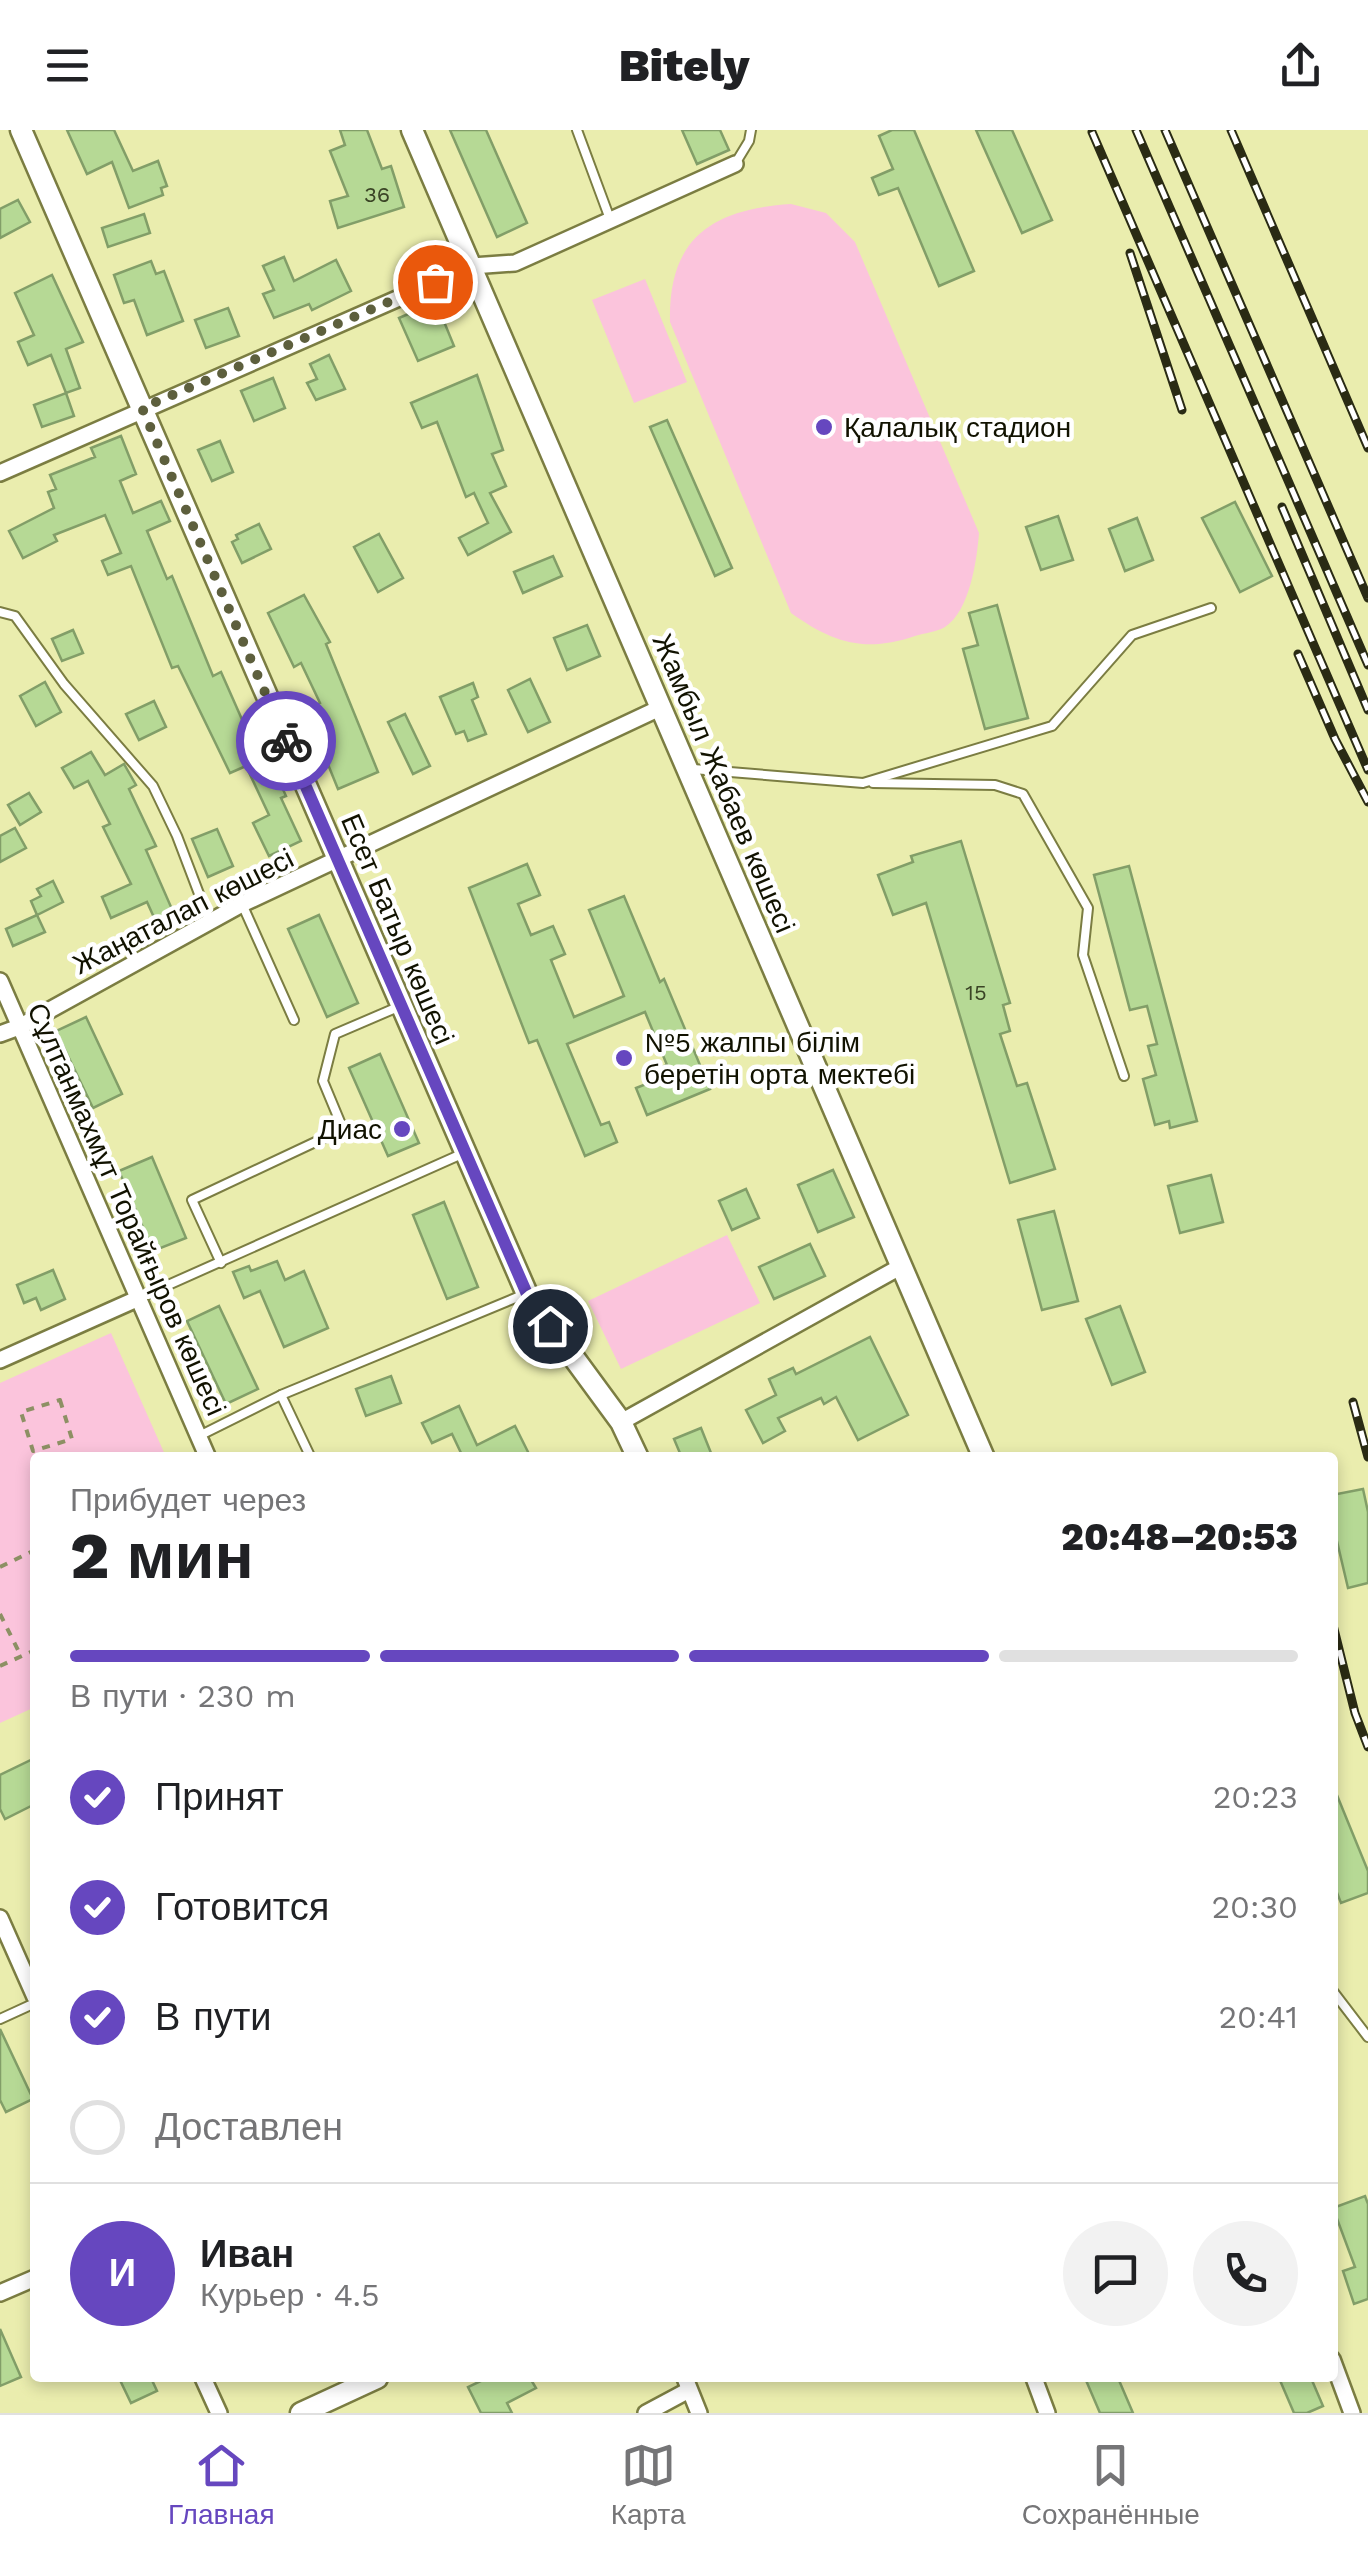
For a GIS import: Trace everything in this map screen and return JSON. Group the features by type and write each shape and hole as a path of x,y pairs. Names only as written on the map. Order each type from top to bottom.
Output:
{"street":[{"name":"Есет Батыр көшесі","path":"21,130 527,1294 621,1422 635,1452"},
{"name":"Жамбыл Жабаев көшесі","path":"412,130 981,1452"},
{"path":"0,473 472,266 515,263 735,164"},
{"name":"Жаңаталап көшесі","path":"0,1034 242,904 662,707"},
{"name":"Сұлтанмахмұт Торайғыров көшесі","path":"0,981 206,1452"},
{"path":"621,1422 900,1267"},
{"path":"0,1360 140,1298"},
{"path":"0,1918 30,1988"},
{"path":"0,2293 30,2280"},
{"path":"1338,2375 1352,2413"},
{"path":"205,2382 219,2413"},
{"path":"301,2413 368,2382"},
{"path":"1035,2382 1047,2413"},
{"path":"646,2413 687,2384 699,2413"}],"lane":[{"path":"577,130 610,219"},
{"path":"735,164 751,130"},
{"path":"863,783 1052,726 1132,635 1212,608"},
{"path":"0,612 14,616 64,684 153,786 210,922"},
{"path":"688,768 863,783 995,785 1023,794 1088,908 1084,955 1124,1076"},
{"path":"242,904 294,1020"},
{"path":"221,1263 192,1200 344,1129 323,1081 335,1034 401,1005"},
{"path":"140,1298 465,1152"},
{"path":"199,1436 281,1395 527,1294"},
{"path":"281,1395 307,1452"},
{"path":"1338,1998 1368,2037"},
{"path":"0,2020 30,2003"}],"path":[{"path":"60,1400 72,1439 42,1448 32,1451 20,1412 60,1400"},
{"path":"42,1448 43,1452"},
{"path":"0,1568 30,1553"},
{"path":"0,1614 21,1656"},
{"path":"0,1666 30,1652"}],"shaded area":[{"name":"Қалалық стадион","path":"791,204 826,213 855,242 979,533 974,570 961,609 938,630 897,641 865,644 821,632 791,613 670,322 677,269 700,233 738,213"},
{"path":"645,279 687,382 634,403 592,300"},
{"path":"727,1235 760,1303 621,1369 588,1301"},
{"path":"111,1333 164,1452 30,1452 30,1709 0,1723 0,1383"}],"building":[{"path":"67,130 114,130 133,171 158,161 167,186 161,188 163,195 129,208 112,162 87,174"},
{"path":"340,130 367,130 382,169 391,166 404,207 338,228 330,201 348,196 330,151 345,145"},
{"path":"450,130 486,130 527,223 497,237"},
{"path":"682,130 720,130 729,150 697,164"},
{"path":"892,130 914,130 974,271 939,286 898,188 879,195 872,178 893,169 879,136"},
{"path":"976,130 1012,130 1052,220 1022,233"},
{"path":"18,200 30,222 0,238 0,209"},
{"path":"144,214 150,233 108,247 102,228"},
{"path":"284,257 294,281 336,260 351,291 312,310 309,304 274,318 263,294 274,290 263,266"},
{"path":"151,261 156,274 164,271 183,321 147,335 134,300 124,303 114,275"},
{"path":"52,275 83,342 66,349 80,388 66,393 51,355 28,365 18,342 34,335 15,293"},
{"path":"436,302 454,346 418,361 399,318"},
{"path":"228,308 239,336 206,348 195,320"},
{"path":"329,355 345,389 316,400 307,383 317,379 310,364"},
{"path":"477,375 503,450 492,454 506,486 490,493 511,532 468,555 459,538 488,523 474,493 466,497 437,422 422,428 411,403"},
{"path":"273,378 285,408 254,421 241,391"},
{"path":"66,393 74,416 42,427 34,405"},
{"path":"667,420 732,568 715,576 650,427"},
{"path":"121,436 136,474 120,481 133,513 161,501 170,521 147,531 167,579 172,576 213,676 221,672 267,776 275,772 286,796 281,798 301,841 269,856 253,823 269,815 246,766 230,773 178,666 172,668 131,566 108,575 102,561 121,553 105,515 54,535 57,541 23,558 9,531 54,508 48,492 56,489 50,475 95,457 91,448"},
{"path":"220,441 233,472 212,481 198,450"},
{"path":"1235,502 1272,576 1240,592 1202,518"},
{"path":"1058,516 1073,560 1041,570 1026,527"},
{"path":"1137,518 1153,560 1125,571 1109,529"},
{"path":"259,524 271,549 242,563 232,542 238,539 236,535"},
{"path":"379,534 403,578 378,592 354,547"},
{"path":"553,556 562,576 523,593 514,572"},
{"path":"304,595 330,642 326,644 378,772 338,789 325,757 331,755 310,708 320,703 301,663 294,667 268,613"},
{"path":"997,605 1028,718 985,729 963,649 978,645 969,613"},
{"path":"587,625 600,656 567,670 554,638"},
{"path":"73,630 83,653 62,661 52,639"},
{"path":"530,679 550,722 528,732 508,690"},
{"path":"45,682 61,712 36,726 20,696"},
{"path":"473,683 478,697 472,700 486,734 468,741 464,731 456,734 440,697"},
{"path":"154,701 166,727 139,740 126,714"},
{"path":"405,714 430,766 413,774 388,722"},
{"path":"91,752 105,775 124,764 136,785 129,789 156,846 146,850 175,916 157,924 147,902 111,918 102,897 131,884 103,827 110,824 88,781 74,788 62,768"},
{"path":"29,793 41,812 20,825 8,805"},
{"path":"15,828 26,848 0,862 0,836"},
{"path":"217,829 233,866 208,877 192,839"},
{"path":"961,841 1010,1003 1003,1005 1010,1031 1000,1034 1017,1086 1027,1083 1055,1169 1010,1183 926,903 893,915 878,875 913,862 911,856"},
{"path":"527,864 540,895 518,904 531,935 553,926 565,954 551,960 574,1017 624,996 589,910 624,896 710,1089 647,1115 636,1088 654,1081 650,1072 667,1065 645,1012 567,1044 601,1125 609,1122 617,1142 585,1156 537,1040 529,1043 469,888"},
{"path":"1129,866 1197,1121 1170,1128 1169,1121 1155,1125 1143,1079 1156,1075 1148,1046 1157,1044 1147,1006 1130,1010 1094,875"},
{"path":"53,881 63,902 37,915 31,901 41,896 37,889"},
{"path":"37,915 45,932 13,946 6,929"},
{"path":"319,915 358,1003 327,1017 288,929"},
{"path":"86,1017 122,1094 93,1108 56,1031"},
{"path":"380,1054 419,1143 388,1156 349,1068"},
{"path":"152,1157 186,1238 153,1251 119,1171"},
{"path":"833,1170 854,1217 818,1232 798,1185"},
{"path":"1211,1175 1223,1222 1180,1233 1168,1186"},
{"path":"746,1189 759,1218 732,1230 719,1201"},
{"path":"444,1202 478,1287 447,1299 413,1215"},
{"path":"1054,1211 1078,1301 1042,1310 1018,1220"},
{"path":"810,1244 825,1276 774,1299 759,1267"},
{"path":"277,1261 285,1280 304,1271 328,1328 284,1347 260,1291 244,1298 233,1272 249,1266 251,1271"},
{"path":"53,1270 65,1299 41,1310 36,1298 24,1303 17,1285"},
{"path":"219,1306 258,1389 226,1404 187,1321"},
{"path":"1120,1306 1145,1372 1112,1385 1086,1319"},
{"path":"870,1337 908,1415 858,1440 836,1397 824,1404 821,1398 778,1418 785,1431 763,1443 746,1410 776,1395 769,1379 793,1368 796,1374"},
{"path":"391,1376 401,1403 366,1416 356,1389"},
{"path":"459,1406 477,1445 515,1426 528,1452 461,1452 452,1434 432,1443 422,1423"},
{"path":"701,1428 711,1452 679,1452 674,1439"},
{"path":"1363,1489 1368,1512 1368,1583 1348,1588 1338,1546 1338,1494"},
{"path":"30,1760 30,1806 5,1819 0,1809 0,1775"},
{"path":"1338,1798 1368,1871 1368,1893 1341,1903"},
{"path":"0,2029 30,2093 30,2100 6,2112 0,2100"},
{"path":"1365,2196 1368,2204 1368,2299 1354,2304 1343,2271 1355,2267 1338,2221 1338,2206"},
{"path":"0,2329 21,2377 0,2386"},
{"path":"121,2382 153,2382 157,2391 131,2403"},
{"path":"479,2382 532,2382 536,2388 507,2403 512,2413 481,2413 468,2387"},
{"path":"1087,2382 1120,2382 1133,2413 1100,2413"},
{"path":"1281,2382 1313,2382 1323,2406 1307,2413 1294,2413"}],"railway":[{"path":"1136,130 1368,665"},
{"path":"1165,130 1368,598"},
{"path":"1231,130 1368,448"},
{"path":"1092,132 1368,770"},
{"path":"1130,253 1182,410"},
{"path":"1282,507 1368,710"},
{"path":"1298,654 1368,802"},
{"path":"1353,1402 1368,1457"},
{"path":"1338,1645 1368,1747"}],"way so far":[{"path":"286,741 142,408 435,282"}],"place":[{"name":"Қалалық стадион","path":"824,427"},
{"name":"№5 жалпы білім беретін орта мектебі","path":"624,1058"},
{"name":"Диас","path":"402,1129"}],"route":[{"path":"286,741 527,1294 550,1326"}]}
